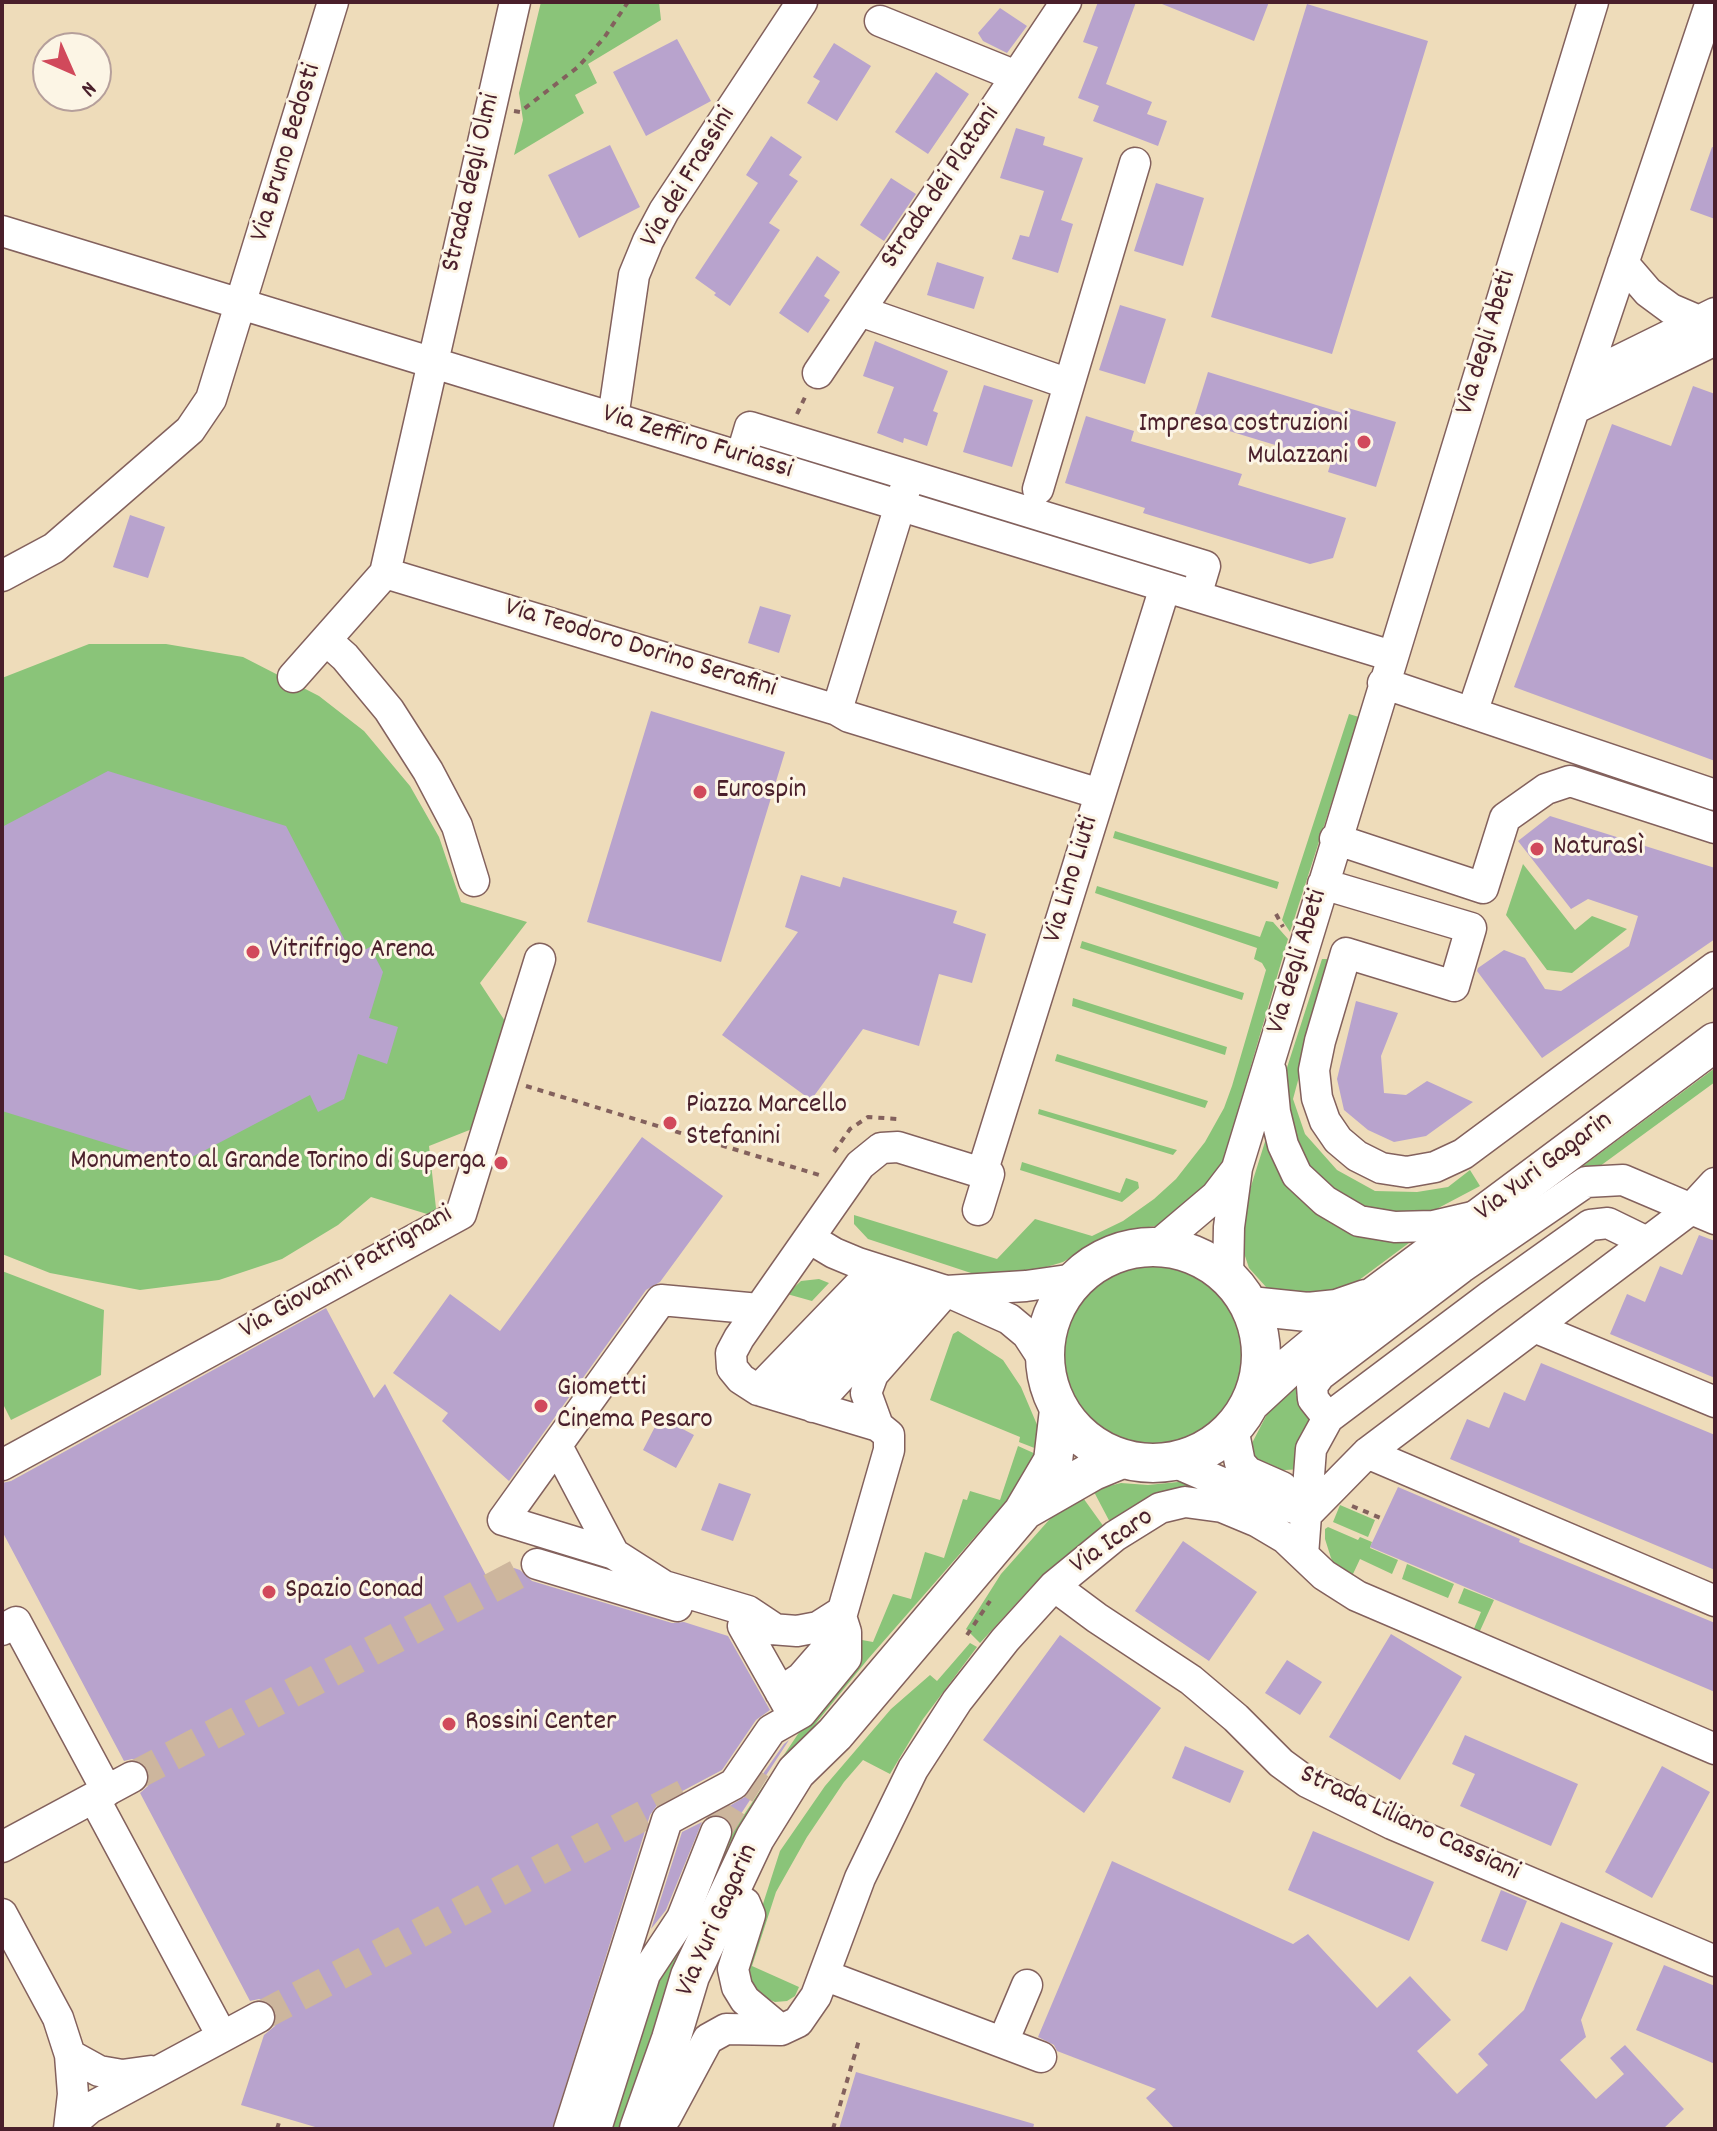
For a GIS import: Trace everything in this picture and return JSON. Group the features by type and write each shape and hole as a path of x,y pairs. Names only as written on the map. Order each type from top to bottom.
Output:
{"main road":[{"name":"Via Yuri Gagarin","path":"1376,1295 1337,1309 1308,1312 1239,1291 1207,1260 1183,1250 1157,1246 1127,1249 1099,1260 1075,1279 1057,1303 1047,1331 1044,1360 1049,1386 1059,1410 1076,1432 1097,1448 1122,1459 1148,1463 1174,1462 1196,1455 1216,1443 1289,1367 1376,1295 1715,1042"},
{"path":"1239,1291 1260,1338 1260,1372 1241,1416"},
{"name":"Via Yuri Gagarin","path":"656,2125 671,2039 690,1976 755,1838 796,1772 835,1734 1023,1512 1053,1461 1059,1410"},
{"name":"Via Yuri Gagarin","path":"1023,1512 1093,1471 1122,1459"},
{"name":"Via Yuri Gagarin","path":"656,2125 745,1903 835,1734"}],"street":[{"name":"Via Bruno Bedosti","path":"2,576 54,548 190,430 211,399 333,2"},
{"name":"Strada degli Olmi","path":"432,363 515,2"},
{"name":"Via dei Frassini","path":"613,418 634,275 648,241 664,211 802,2"},
{"name":"Strada dei Platani","path":"818,373 1066,2"},
{"name":"Via degli Abeti","path":"1239,1291 1229,1227 1237,1168 1593,2"},
{"path":"1472,713 1711,2"},
{"path":"880,21 1016,76"},
{"path":"1038,489 1135,163"},
{"name":"Via Zeffiro Furiassi","path":"2,231 1196,596 1387,670"},
{"path":"1623,263 1648,292 1671,309 1710,325"},
{"path":"860,311 1069,384"},
{"path":"1585,377 1710,325"},
{"path":"1574,409 1710,325"},
{"path":"293,677 385,573 432,363"},
{"path":"741,457 750,427 908,475 1205,566 1196,596"},
{"path":"837,710 908,475"},
{"name":"Via Teodoro Dorino Serafini","path":"385,573 837,710 849,717 1100,794"},
{"name":"Via Lino Liuti","path":"978,1210 985,1174 1165,587"},
{"path":"326,640 345,657 389,710 428,771 457,826 474,881"},
{"path":"1387,670 1472,713 1715,795"},
{"path":"1335,839 1483,888 1505,818 1546,789 1570,781 1715,828"},
{"path":"1323,884 1471,928 1454,986 1346,953 1314,1070 1317,1098 1325,1121 1338,1140 1357,1156 1381,1168 1407,1172 1435,1167 1463,1154 1715,967"},
{"name":"Via Giovanni Patrignani","path":"2,1465 461,1214 540,959"},
{"name":"Via degli Abeti","path":"1270,1058 1275,1112 1283,1145 1297,1175 1325,1201 1359,1221 1395,1227 1433,1226 1483,1214"},
{"path":"893,1431 761,1389 732,1368 731,1353 860,1165 881,1148 898,1147 985,1174"},
{"name":"Via degli Abeti","path":"1157,1246 1216,1196 1237,1168"},
{"path":"1328,1418 1313,1399 1312,1386 1320,1375 1461,1268 1586,1182 1623,1180 1703,1214"},
{"path":"1308,1513 1367,1453 1647,1242 1703,1214 1715,1183"},
{"path":"1303,1555 1311,1449 1328,1418 1590,1225 1608,1223 1647,1242"},
{"path":"809,1238 834,1253 1009,1319 1027,1334 1044,1360"},
{"path":"761,1389 901,1276"},
{"path":"813,1407 901,1276"},
{"path":"743,1626 783,1698 828,1647 837,1631 840,1613 881,1504 893,1431 866,1393 901,1276"},
{"path":"761,1389 901,1276 1026,1286 1075,1279"},
{"path":"759,1309 661,1300 503,1520 614,1554 664,1586 748,1611 775,1629"},
{"path":"1534,1327 1715,1402"},
{"path":"1241,1416 1237,1455 1248,1472 1290,1490 1308,1513"},
{"path":"557,1446 614,1554"},
{"path":"1367,1453 1715,1601"},
{"path":"1174,1462 1308,1513"},
{"name":"Via Icaro","path":"781,2030 798,2022 816,1996 860,1878 913,1769 957,1701 1005,1640 1054,1586 1115,1536 1160,1508 1185,1502 1222,1507 1258,1522 1285,1538 1324,1575 1357,1596 1715,1749"},
{"path":"537,1564 743,1626 797,1631 818,1627 840,1613"},
{"name":"Strada Liliano Cassiani","path":"1054,1586 1191,1680 1236,1718 1281,1763 1307,1782 1392,1824 1715,1961"},
{"path":"569,2129 667,1820 734,1784 771,1730 801,1713 846,1658 846,1632 840,1613"},
{"path":"9,1626 111,1789 222,2036"},
{"path":"2,1847 111,1789"},
{"path":"596,2129 645,1974 682,1918 716,1832"},
{"name":"Via Yuri Gagarin","path":"745,1903 750,1915 733,1969 737,1987 745,2000 781,2030"},
{"path":"2,1914 58,2018 70,2055 73,2094 70,2129"},
{"path":"824,1975 870,1988 1041,2057"},
{"path":"1003,2042 1027,1985"},
{"path":"70,2129 90,2108 259,2017"},
{"name":"Via Yuri Gagarin","path":"656,2125 708,2039 726,2029 781,2030"},
{"path":"70,2055 99,2071 122,2075 161,2070"}],"path":[{"path":"509,110 520,112 578,67 604,38 628,2"},
{"path":"788,439 802,401 818,373"},
{"path":"503,1079 819,1175"},
{"path":"1342,1502 1383,1519"},
{"path":"967,1635 994,1596"},
{"path":"833,2129 859,2040"},
{"path":"277,2129 280,2119"}],"green space":[{"path":"541,2 659,2 661,20 588,64 597,83 575,95 584,113 514,155 523,120 519,93"},
{"name":"Vitrifrigo Arena","path":"89,644 166,644 243,657 319,696 364,731 410,786 439,837 461,902 527,922 480,983 505,1021 472,1129 429,1146 437,1217 371,1197 338,1225 282,1259 219,1280 140,1290 50,1273 2,1254 2,678"},
{"path":"1349,714 1359,717 1290,932 1282,920"},
{"path":"1115,831 1279,882 1277,889 1113,838"},
{"path":"1523,864 1575,930 1592,916 1627,929 1572,973 1547,970 1506,915"},
{"path":"1097,886 1260,937 1266,921 1273,922 1288,939 1224,1158 1214,1182 1163,1225 1128,1230 1103,1239 1063,1262 1033,1271 1000,1276 974,1274 868,1239 854,1224 854,1215 997,1259 1035,1219 1092,1236 1123,1221 1154,1199 1176,1179 1205,1142 1232,1086 1266,970 1262,963 1254,959 1257,948 1095,893"},
{"path":"1082,941 1244,993 1242,1000 1080,948"},
{"path":"1322,959 1331,959 1293,1099 1305,1134 1337,1170 1375,1191 1417,1192 1448,1187 1470,1170 1480,1186 1427,1214 1368,1212 1320,1184 1303,1166 1284,1120 1283,1080"},
{"path":"1073,998 1227,1047 1225,1055 1072,1006"},
{"path":"1057,1054 1208,1101 1205,1108 1055,1061"},
{"path":"1715,1068 1715,1082 1302,1384 1296,1395 1318,1427 1303,1469 1267,1471 1253,1463 1251,1445 1277,1395"},
{"path":"1039,1109 1177,1150 1173,1155 1038,1114"},
{"path":"1269,1129 1294,1182 1421,1234 1343,1292 1278,1294 1266,1287 1249,1268 1241,1244 1241,1218"},
{"path":"1022,1162 1120,1193 1126,1178 1138,1182 1139,1188 1122,1202 1020,1170"},
{"path":"1153,1260 1189,1268 1206,1276 1220,1288 1232,1302 1240,1319 1248,1355 1240,1391 1232,1408 1220,1422 1206,1434 1189,1442 1153,1450 1117,1442 1100,1434 1086,1422 1074,1408 1066,1391 1058,1355 1066,1319 1074,1302 1086,1288 1100,1276 1117,1268"},
{"path":"2,1271 104,1310 101,1375 11,1420 2,1402"},
{"path":"819,1279 829,1283 812,1301 787,1294 801,1281"},
{"path":"958,1331 1003,1360 1021,1387 1038,1427 1037,1449 1019,1442 1020,1437 930,1400 953,1334"},
{"path":"1018,1446 1038,1455 1014,1492 868,1659 817,1722 767,1796 627,2129 607,2129 641,2013 719,1852 804,1725 856,1657 862,1640 873,1642 893,1594 911,1599 925,1552 944,1558 963,1499 967,1500 970,1491 1000,1500"},
{"path":"1188,1481 1213,1497 1113,1528 1093,1490 1121,1483 1148,1485"},
{"path":"1081,1495 1104,1527 1034,1584 980,1643 966,1629 1001,1574 1057,1511"},
{"path":"1340,1505 1375,1520 1368,1537 1333,1522"},
{"path":"1328,1527 1358,1540 1360,1537 1372,1542 1370,1548 1398,1560 1392,1574 1360,1559 1349,1576 1337,1569 1325,1539 1325,1529"},
{"path":"1407,1564 1454,1584 1448,1598 1402,1579"},
{"path":"1464,1588 1494,1600 1479,1633 1473,1631 1481,1612 1458,1603"},
{"path":"970,1643 977,1647 923,1719 890,1774 863,1760 844,1782 807,1837 776,1892 752,1966 799,1987 795,1996 787,2001 768,1999 766,2005 745,1973 752,1938 780,1851 825,1786 891,1709 930,1675 937,1681"}],"building":[{"path":"1098,2 1136,2 1106,84 1152,102 1147,114 1167,121 1158,146 1093,121 1099,106 1078,98 1098,47 1083,42"},
{"path":"1157,2 1269,2 1254,41"},
{"path":"1307,4 1428,41 1332,354 1211,317"},
{"path":"1000,8 1027,26 1007,53 983,41 978,33"},
{"path":"677,39 711,101 646,136 613,72"},
{"path":"834,43 871,66 837,121 807,103 820,81 813,77"},
{"path":"936,72 969,94 928,154 895,132"},
{"path":"1016,128 1045,137 1043,145 1083,158 1061,220 1073,224 1058,273 1012,259 1020,235 1029,237 1044,191 1000,178"},
{"path":"771,136 802,157 789,175 798,181 769,223 780,230 730,306 695,278 758,183 746,175"},
{"path":"610,145 640,207 579,238 548,175"},
{"path":"1712,147 1715,148 1715,219 1690,210"},
{"path":"891,178 916,194 884,241 860,225"},
{"path":"1156,183 1204,198 1183,266 1134,251"},
{"path":"817,256 840,272 824,296 830,300 808,333 779,313"},
{"path":"937,262 984,277 974,309 927,295"},
{"path":"1120,305 1166,319 1145,384 1099,370"},
{"path":"875,341 948,371 933,411 938,413 927,446 904,438 903,443 877,433 894,387 863,376"},
{"path":"1208,372 1346,414 1348,408 1396,422 1376,487 1328,472 1331,462 1193,420"},
{"path":"984,385 1033,400 1012,467 963,452"},
{"path":"1693,386 1715,394 1715,761 1514,687 1612,424 1671,446"},
{"path":"1086,416 1134,431 1131,441 1242,474 1238,485 1346,518 1333,558 1310,564 1143,513 1145,508 1065,483"},
{"path":"130,515 165,527 148,578 113,567"},
{"path":"760,606 791,615 779,653 748,643"},
{"path":"651,711 785,752 721,962 587,922"},
{"name":"Vitrifrigo Arena","path":"108,771 286,826 353,956 370,947 383,972 369,1018 398,1027 387,1064 358,1054 344,1099 318,1112 310,1095 177,1165 2,1111 2,827"},
{"path":"1550,816 1715,868 1715,939 1542,1058 1477,971 1478,968 1504,950 1525,958 1545,989 1561,991 1629,946 1638,916 1588,899 1571,909 1518,841"},
{"path":"801,875 840,887 843,877 957,911 953,923 986,934 972,983 939,974 919,1046 863,1029 811,1100 722,1035 798,932 785,927"},
{"path":"1356,1001 1398,1013 1381,1056 1384,1093 1406,1095 1427,1081 1473,1102 1426,1136 1394,1142 1368,1130 1344,1110 1337,1079"},
{"path":"642,1137 723,1196 660,1282 646,1290 509,1481 442,1421 448,1413 393,1373 450,1294 500,1331"},
{"path":"1699,1235 1715,1241 1715,1378 1610,1334 1627,1294 1645,1302 1660,1266 1682,1275"},
{"name":"Rossini Center","path":"326,1308 374,1398 385,1384 489,1581 514,1568 532,1581 672,1623 684,1622 728,1636 770,1710 756,1720 722,1770 658,1804 650,1815 552,2129 322,2129 241,2105 264,2035 275,2026 275,2009 268,2001 250,2001 140,1793 148,1786 148,1769 141,1761 124,1761 2,1531 2,1483 11,1481"},
{"path":"1541,1363 1715,1435 1715,1570 1450,1459 1467,1419 1489,1428 1504,1392 1525,1401"},
{"path":"660,1417 694,1435 676,1468 643,1450"},
{"path":"719,1483 751,1494 733,1541 701,1530"},
{"path":"1398,1487 1520,1539 1519,1542 1715,1623 1715,1692 1370,1547"},
{"path":"1183,1541 1257,1592 1209,1661 1135,1611"},
{"path":"1391,1634 1462,1677 1400,1780 1329,1737"},
{"path":"1060,1635 1161,1708 1084,1813 983,1740"},
{"path":"1287,1660 1322,1682 1300,1715 1265,1693"},
{"path":"1465,1735 1578,1784 1551,1846 1460,1806 1475,1774 1452,1764"},
{"path":"789,1740 737,1820 731,1823 716,1814 748,1795"},
{"path":"1185,1746 1244,1771 1230,1803 1172,1778"},
{"path":"1662,1766 1710,1792 1652,1898 1605,1872"},
{"path":"702,1822 666,1910 651,1929 682,1832"},
{"path":"1313,1831 1434,1882 1409,1941 1288,1890"},
{"path":"1112,1861 1293,1944 1308,1934 1377,2008 1410,1976 1451,2020 1417,2051 1457,2094 1488,2065 1478,2054 1524,2010 1561,1922 1613,1943 1581,2020 1586,2037 1560,2060 1596,2099 1624,2074 1610,2058 1625,2045 1684,2109 1663,2129 1175,2129 1146,2098 1156,2089 1057,2051 1054,2045 1038,2037"},
{"path":"1501,1890 1527,1901 1507,1951 1481,1941"},
{"path":"1664,1965 1715,1986 1715,2064 1636,2030"},
{"path":"856,2072 1034,2124 1033,2129 839,2129"}],"tunnel":[{"path":"132,1777 537,1564"},
{"path":"716,1832 757,1766"},
{"path":"259,2017 696,1788"}],"place":[{"name":"Impresa costruzioni Mulazzani","path":"1364,442"},
{"name":"Eurospin","path":"700,792"},
{"name":"NaturaSì","path":"1537,849"},
{"name":"Vitrifrigo Arena","path":"253,952"},
{"name":"Piazza Marcello Stefanini","path":"670,1123"},
{"name":"Monumento al Grande Torino di Superga","path":"501,1163"},
{"name":"Giometti Cinema Pesaro","path":"541,1406"},
{"name":"Spazio Conad","path":"269,1592"},
{"name":"Rossini Center","path":"449,1724"}]}
